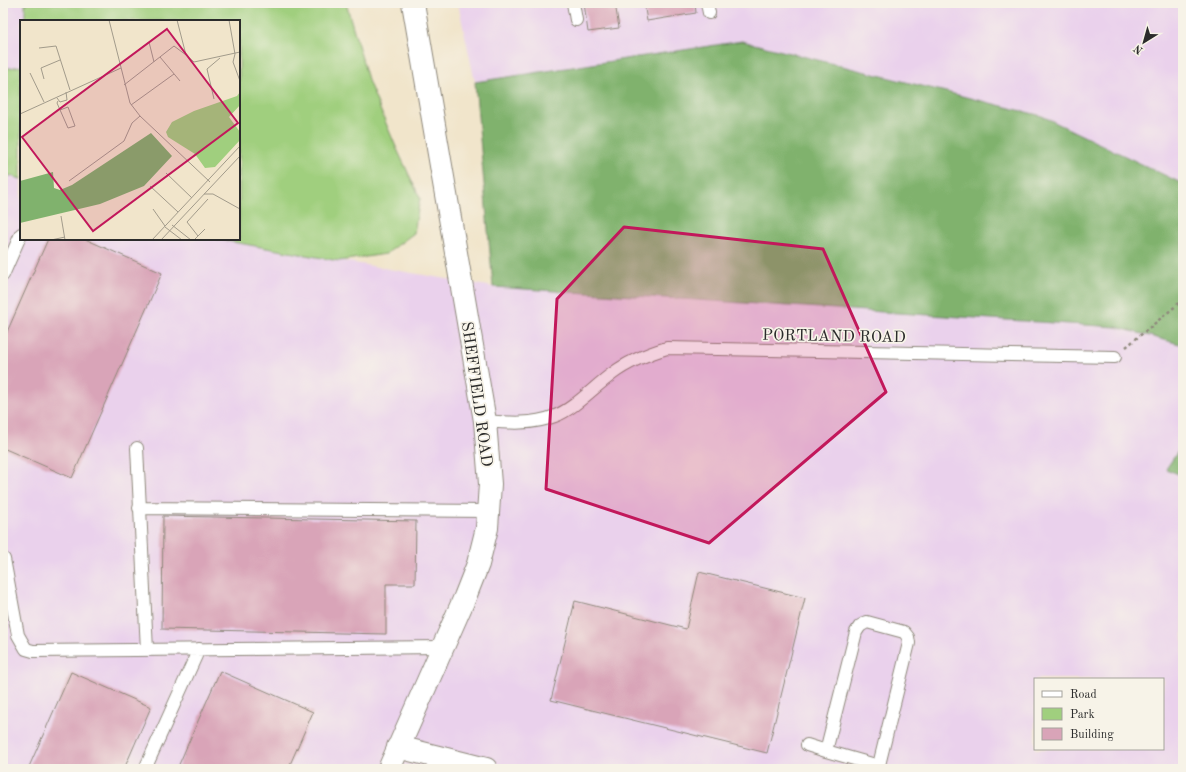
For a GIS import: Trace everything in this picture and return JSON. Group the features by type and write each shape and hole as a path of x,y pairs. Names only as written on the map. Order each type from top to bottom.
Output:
{"street":[{"name":"SHEFFIELD ROAD","path":"389,769 478,564 487,528 490,484 485,421 413,3"},
{"path":"398,747 486,769"}],"lane":[{"path":"574,3 576,20"},
{"path":"3,275 20,236"},
{"name":"PORTLAND ROAD","path":"485,421 519,424 555,416 583,397 612,374 640,356 667,348 1115,356"},
{"path":"136,448 147,650"},
{"path":"139,508 488,511"},
{"path":"3,556 18,635 26,649 33,651 443,647"},
{"path":"807,745 879,767 909,643 908,637 904,632 867,622 860,626 856,632 826,750"},
{"path":"145,769 199,650"}],"path":[{"path":"1115,356 1183,300"}],"highlighted area":[{"path":"624,227 823,249 886,392 709,543 546,489 557,299"}],"shaded area":[{"path":"3,3 25,3 25,20 20,20 20,240 222,240 493,287 1116,327 1183,345 1183,444 1167,469 1183,476 1183,769 3,769"},
{"path":"458,3 1183,3 1183,184 1042,116 742,41 475,82"}],"green space":[{"path":"25,3 346,3 369,83 396,147 420,198 414,233 386,254 339,261 222,240 240,240 240,20 25,20"},
{"path":"742,41 1042,116 1183,184 1183,345 1116,327 493,287 475,82"},
{"path":"20,66 20,179 3,174 3,69"},
{"path":"1183,444 1183,476 1166,469"}],"building":[{"path":"584,3 615,3 619,28 588,32"},
{"path":"644,3 695,3 696,13 647,21"},
{"path":"48,240 87,240 162,273 72,478 3,448 3,341"},
{"path":"163,516 416,521 415,584 386,584 386,634 162,629"},
{"path":"699,572 805,598 767,753 551,700 575,601 686,629"},
{"path":"220,671 313,712 288,769 177,769"},
{"path":"71,672 151,707 124,769 28,769"}]}
